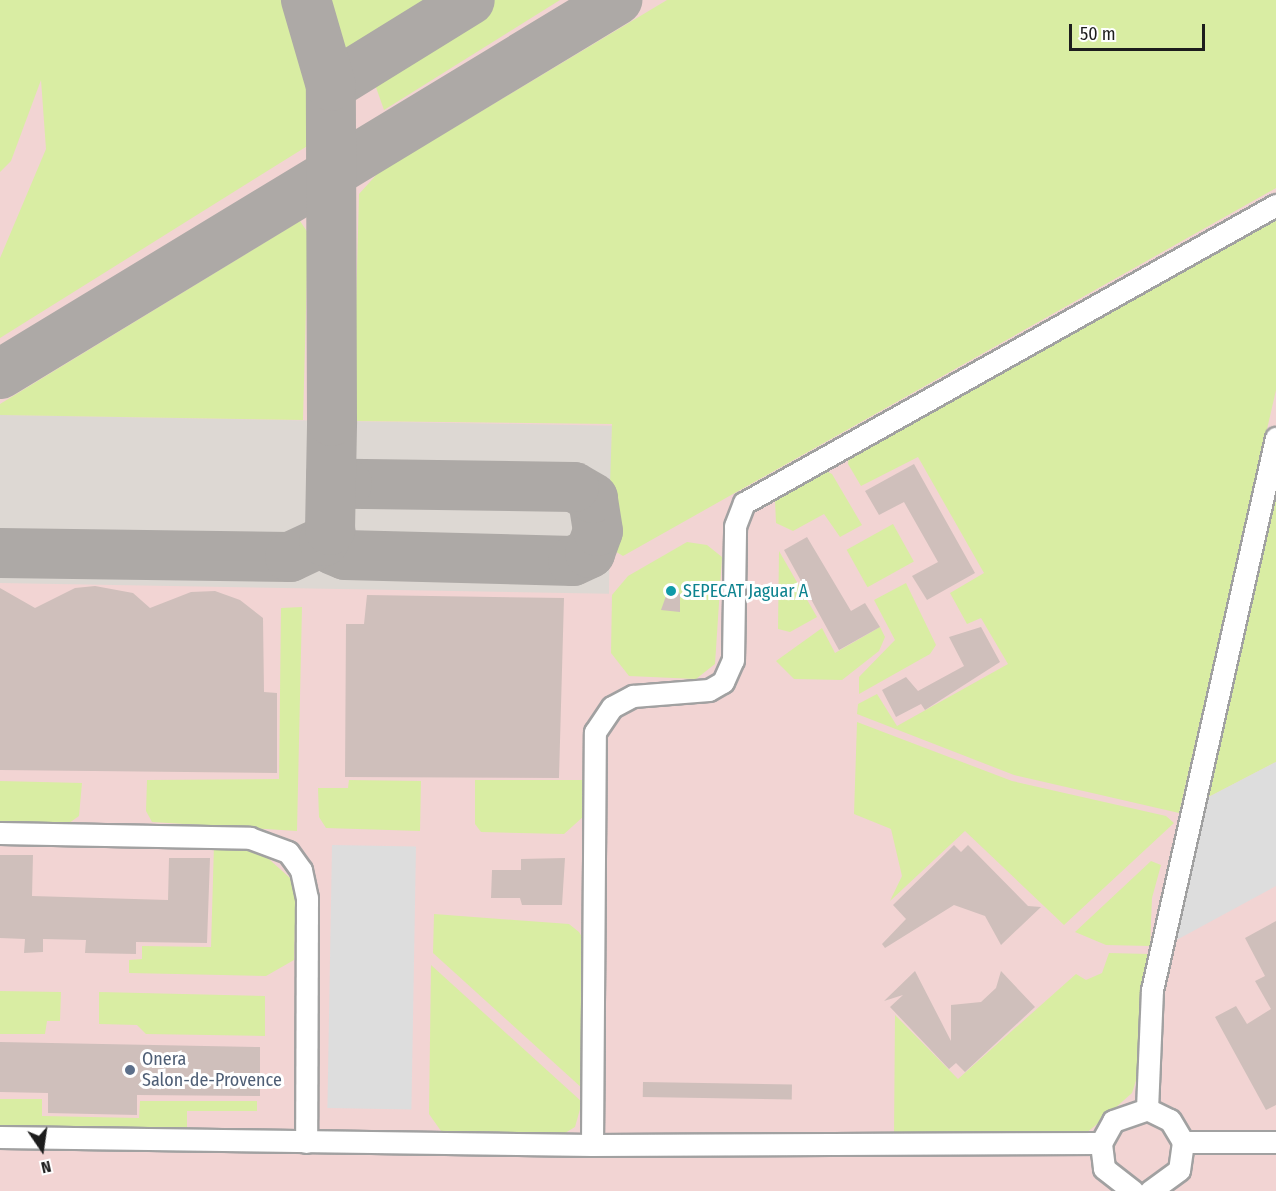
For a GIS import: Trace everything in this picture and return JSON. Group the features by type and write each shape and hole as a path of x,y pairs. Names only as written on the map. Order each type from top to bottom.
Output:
{"street":[{"path":"592,1145 595,732 612,707 633,696 709,690 723,682 733,660 735,526 744,503 1276,205"},
{"path":"1147,1109 1152,990 1276,438"},
{"path":"0,833 250,838 288,852 301,870 307,898 306,1142"},
{"path":"1133,1191 1104,1168 1101,1143 1113,1121 1147,1109 1170,1120 1183,1142 1179,1170 1173,1186 1150,1191"},
{"path":"0,1137 592,1145 1101,1143"},
{"path":"1183,1142 1276,1142"}],"shaded area":[{"path":"0,0 1276,0 1276,1191 0,1191"},
{"path":"0,415 612,426 609,594 0,583"},
{"path":"1276,762 1276,886 1171,943 1199,802"},
{"path":"332,845 416,846 411,1109 327,1108"}],"green space":[{"path":"0,0 560,0 384,110 372,76 310,98 309,145 0,338 0,258 46,149 41,80 11,161 0,172"},
{"path":"667,0 1276,0 1276,188 623,556 608,547 612,424 353,421 359,194 378,173"},
{"path":"1276,215 1276,390 1179,813 1014,775 857,714 858,704 877,694 897,726 1008,664 981,618 967,624 950,593 984,573 918,457 861,486 848,464 849,455"},
{"path":"300,221 308,233 303,420 0,415 0,404"},
{"path":"822,469 832,474 862,525 840,537 824,514 793,531 776,523 775,500"},
{"path":"1276,476 1276,762 1199,802"},
{"path":"893,524 914,562 867,587 847,550"},
{"path":"687,542 707,545 722,557 715,664 696,679 629,676 611,653 612,595 628,576"},
{"path":"779,551 817,617 790,632 778,629"},
{"path":"906,583 936,645 930,654 859,694 859,677 895,640 874,600"},
{"path":"302,607 297,831 152,822 146,811 147,780 279,779 281,608"},
{"path":"880,627 885,637 879,651 842,680 794,679 776,661 822,628 835,653"},
{"path":"857,722 1012,781 1166,816 1174,823 1064,925 965,831 890,901 902,876 891,829 854,814"},
{"path":"349,780 421,781 420,831 326,828 319,817 318,788 348,788"},
{"path":"475,780 587,780 584,816 564,834 481,832 475,824"},
{"path":"0,781 82,783 79,816 65,826 0,824"},
{"path":"214,844 261,852 290,878 296,891 294,960 266,976 129,973 129,960 142,959 142,946 211,947"},
{"path":"1151,861 1161,865 1152,898 1150,946 1106,945 1075,932"},
{"path":"434,914 569,924 579,932 585,942 583,1089 433,953"},
{"path":"1109,953 1149,954 1141,1065 1132,1093 1096,1125 1081,1137 894,1136 895,1015 958,1079 1076,974 1086,980 1102,973"},
{"path":"431,965 582,1102 575,1127 565,1133 441,1131 429,1114"},
{"path":"0,991 61,992 60,1021 47,1021 45,1034 0,1034"},
{"path":"99,992 265,996 265,1036 146,1034 137,1025 99,1024"},
{"path":"0,1099 42,1099 42,1116 139,1118 140,1101 257,1101 257,1111 187,1111 187,1133 0,1130"}],"building":[{"path":"914,464 975,573 927,600 912,576 938,562 904,502 879,515 865,491"},
{"path":"807,537 851,611 865,603 880,627 839,650 784,550"},
{"name":"SEPECAT Jaguar A","path":"671,582 680,594 680,612 661,610"},
{"path":"95,586 133,593 150,608 191,592 215,591 240,600 263,618 264,692 277,693 277,773 0,770 0,588 35,608 75,588"},
{"path":"367,595 564,598 559,778 345,777 346,624 364,624"},
{"path":"981,627 1000,662 925,710 921,704 896,717 882,690 906,677 918,691 964,666 949,637"},
{"path":"954,845 961,852 968,845 1028,906 1041,907 1001,945 985,916 954,905 885,948 882,944 906,919 893,905"},
{"path":"0,855 33,855 32,896 168,900 169,858 210,858 207,943 136,942 136,954 85,953 86,940 43,939 43,952 24,953 25,939 0,938"},
{"path":"565,858 562,905 522,905 520,898 491,898 492,870 521,870 521,859"},
{"path":"1276,921 1276,1105 1266,1110 1215,1017 1236,1006 1247,1024 1271,1009 1255,981 1265,976 1245,938"},
{"path":"915,971 951,1041 951,1005 981,1002 996,988 1001,971 1035,1007 965,1072 956,1063 949,1069 890,1007 903,995 884,1001"},
{"name":"Onera Salon-de-Provence","path":"0,1042 260,1047 260,1096 137,1095 137,1115 48,1113 48,1093 0,1092"},
{"path":"643,1082 792,1085 792,1100 643,1097"}],"taxiway":[{"path":"0,553 290,557 324,541 330,530 332,421 331,86 306,0"},
{"path":"331,86 470,0"},
{"path":"0,374 617,0"},
{"path":"330,530 333,550 345,555 573,561 590,553 598,531 593,498 574,487 347,484 331,473"}],"place":[{"name":"SEPECAT Jaguar A","path":"671,591"},
{"name":"Onera Salon-de-Provence","path":"130,1070"}]}
